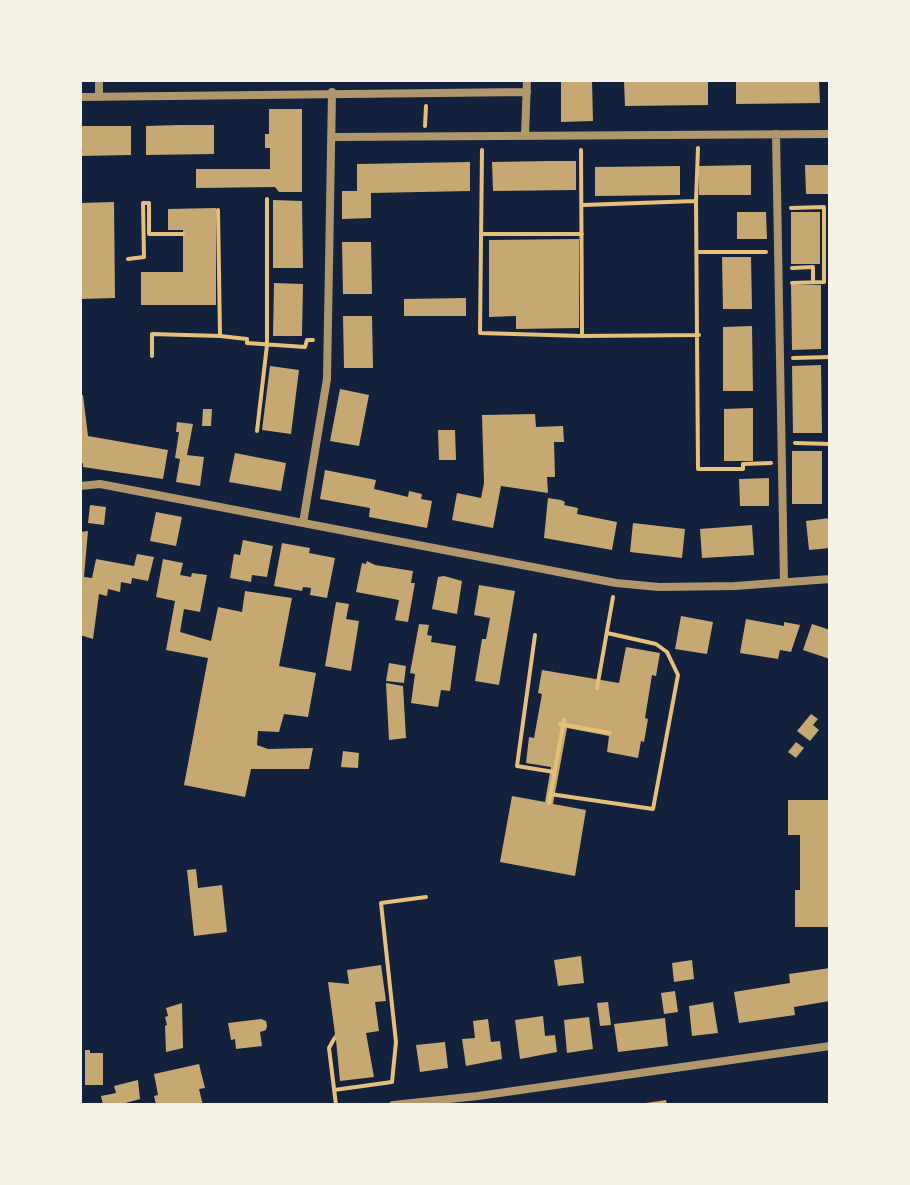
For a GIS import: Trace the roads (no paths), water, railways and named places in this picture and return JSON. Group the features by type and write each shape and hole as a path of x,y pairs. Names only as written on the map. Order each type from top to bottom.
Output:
{"street":[{"path":"99,80 99,96"},
{"path":"525,136 527,80"},
{"path":"303,523 327,379 332,92"},
{"path":"80,97 527,92"},
{"path":"776,134 784,582"},
{"path":"333,137 830,134"},
{"path":"80,486 100,484 616,583 659,587 735,586 830,579"},
{"path":"393,1105 478,1100 830,1046"}]}
